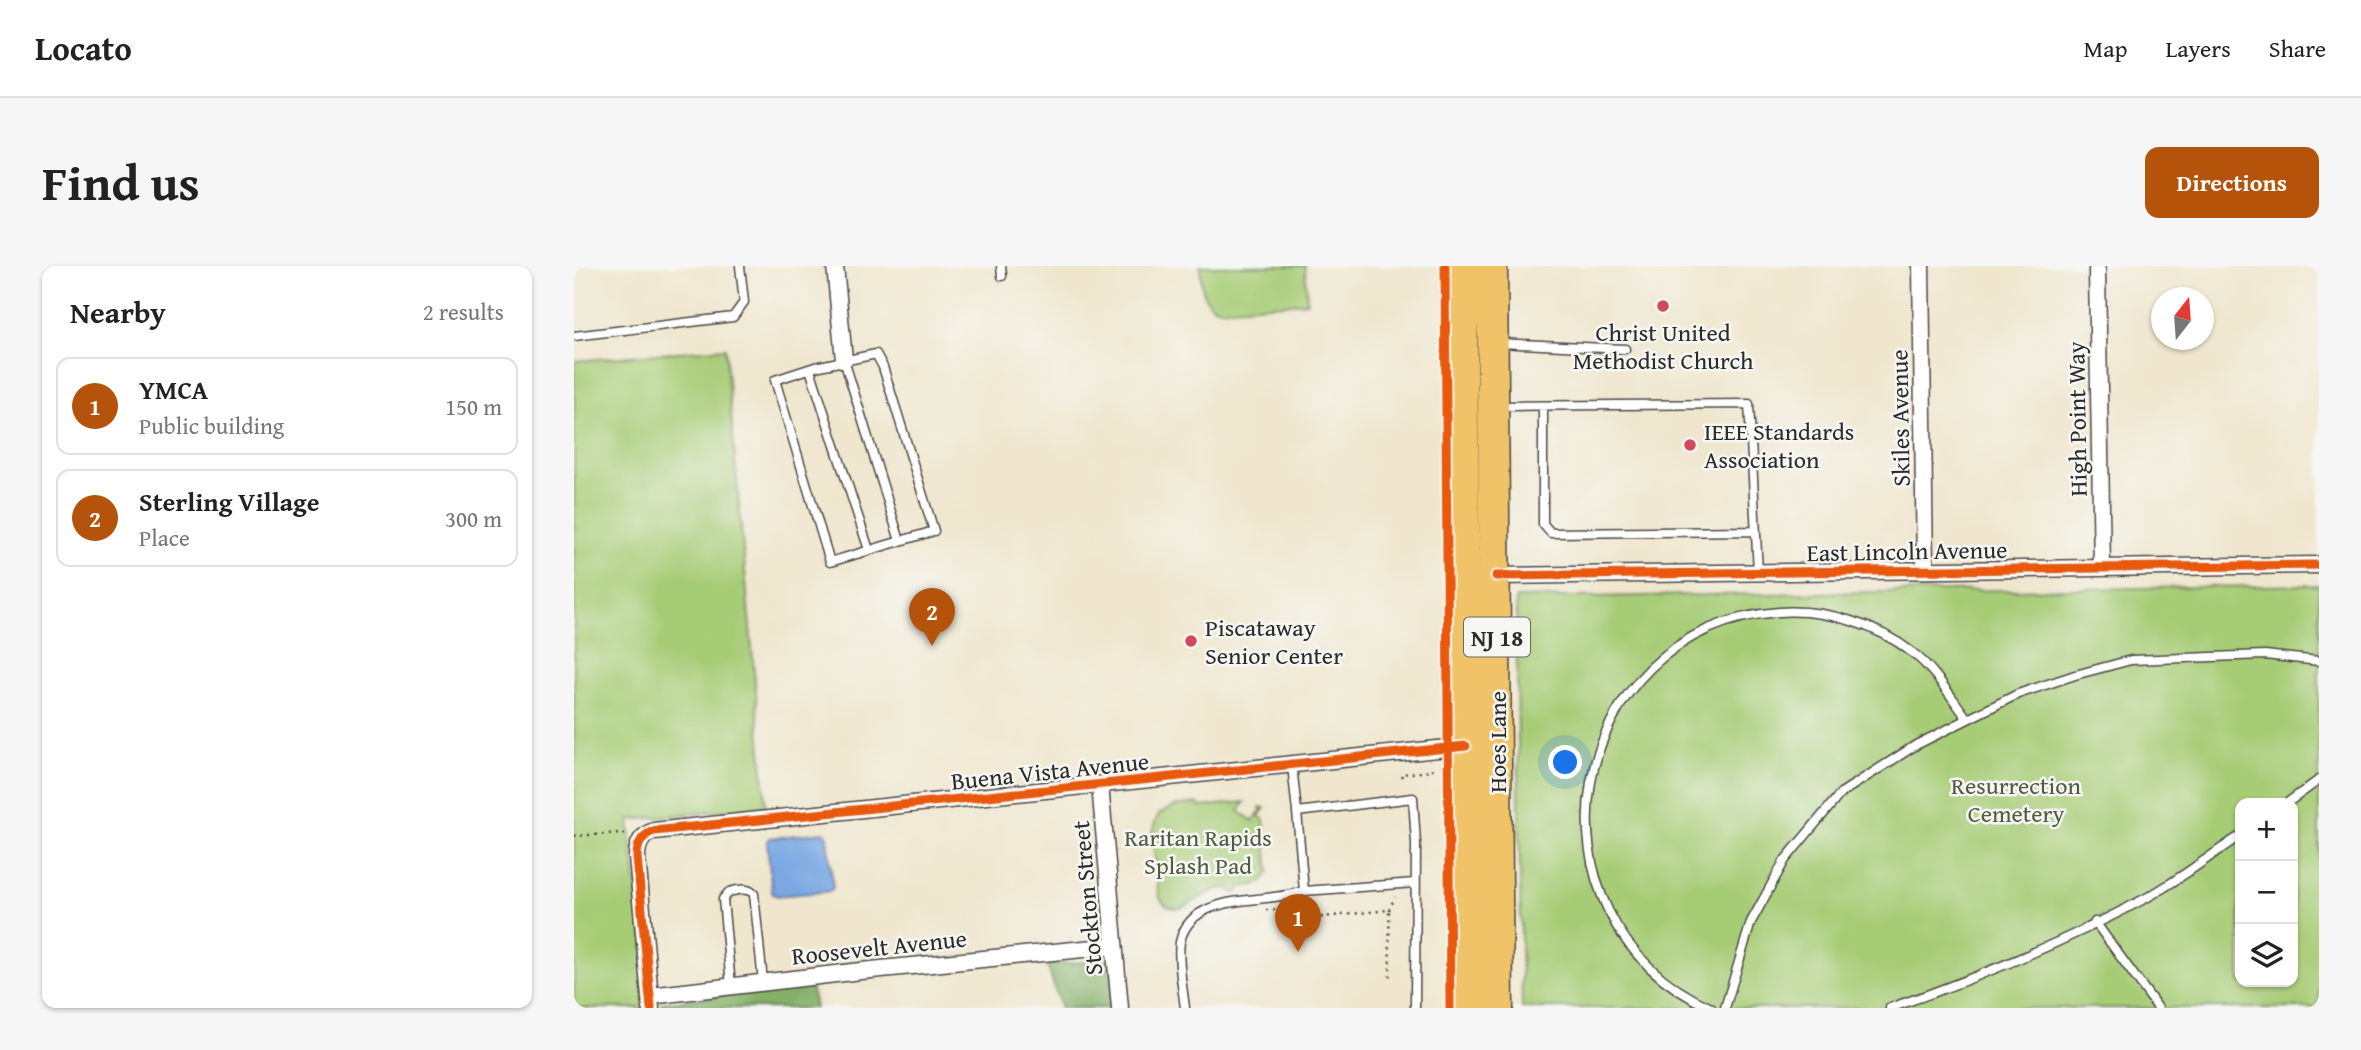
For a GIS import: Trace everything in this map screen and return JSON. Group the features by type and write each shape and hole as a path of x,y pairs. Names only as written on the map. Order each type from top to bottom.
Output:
{"highway":[{"name":"Hoes Lane","path":"1464,266 1462,338 1469,1008"},
{"name":"Hoes Lane","path":"1492,266 1498,1008"}],"street":[{"path":"835,266 844,360"},
{"name":"Skiles Avenue","path":"1921,266 1926,570"},
{"name":"High Point Way","path":"2097,270 2102,568"},
{"name":"East Lincoln Avenue","path":"1496,576 2319,565"},
{"name":"Buena Vista Avenue","path":"641,840 647,833 654,831 1466,746"},
{"name":"Stockton Street","path":"1100,785 1120,1008"},
{"path":"641,840 637,857 651,1002"},
{"name":"Roosevelt Avenue","path":"651,1002 763,982 1114,946"}],"lane":[{"path":"574,336 733,317 744,302 740,266"},
{"path":"1001,266 1002,276"},
{"path":"1492,342 1625,349"},
{"path":"876,354 883,367 934,531 830,562 775,380 844,360 876,354"},
{"path":"844,360 900,541"},
{"path":"810,369 869,550"},
{"path":"1493,406 1749,404 1758,572"},
{"path":"1543,405 1543,524 1551,533 1756,531"},
{"path":"1711,1008 1668,983 1620,932 1599,889 1590,855 1587,807 1592,769 1611,723 1645,676 1689,639 1727,622 1765,613 1813,612 1877,630 1894,639 1924,663 1968,718"},
{"path":"1725,1008 1751,922 1785,860 1841,793 1916,745 2018,694 2131,660 2265,655 2319,661"},
{"path":"1292,765 1304,891"},
{"path":"2294,798 2319,780"},
{"path":"1297,812 1413,798 1416,843 1415,1008"},
{"path":"1890,1008 1948,988 2147,897 2235,839"},
{"path":"1185,1008 1180,944 1192,919 1208,908 1227,903 1288,897 1304,891 1415,883"},
{"path":"731,986 723,899 729,892 741,889 754,894 763,982"},
{"path":"2095,922 2158,1008"}],"path":[{"path":"1402,777 1401,774 1432,771 1432,762"},
{"path":"574,836 621,833 641,840"},
{"path":"1390,978 1389,911 1395,897"},
{"path":"1261,910 1314,910 1314,918 1389,911"}],"green space":[{"path":"1200,266 1305,266 1307,302 1220,309 1205,298"},
{"path":"725,348 766,806 629,820 651,1008 574,1008 574,361"},
{"name":"Resurrection Cemetery","path":"2319,585 2319,1008 1522,1008 1516,598"},
{"name":"Raritan Rapids Splash Pad","path":"1245,802 1239,811 1253,821 1262,809 1259,807 1265,808 1259,816 1264,820 1269,872 1264,880 1240,887 1238,893 1233,893 1230,888 1217,889 1181,908 1166,905 1161,900 1157,887 1152,840 1153,828 1159,814 1174,806 1198,803 1199,807"},
{"path":"1110,960 1115,1008 1061,1008 1047,965"},
{"path":"811,985 815,1008 662,1008 661,1003"}],"water":[{"path":"824,832 827,835 833,887 831,891 777,896 772,893 767,842 770,838"}],"cycle path":[{"path":"1445,266 1450,1008"},
{"path":"1496,576 2319,565"},
{"path":"651,1008 637,857 641,841 654,831 1466,746"}],"place":[{"name":"Christ United Methodist Church","path":"1663,306"},
{"name":"IEEE Standards Association","path":"1690,445"},
{"name":"Piscataway Senior Center","path":"1191,641"},
{"name":"Sterling Village","path":"932,646"},
{"name":"YMCA","path":"1298,952"}]}
